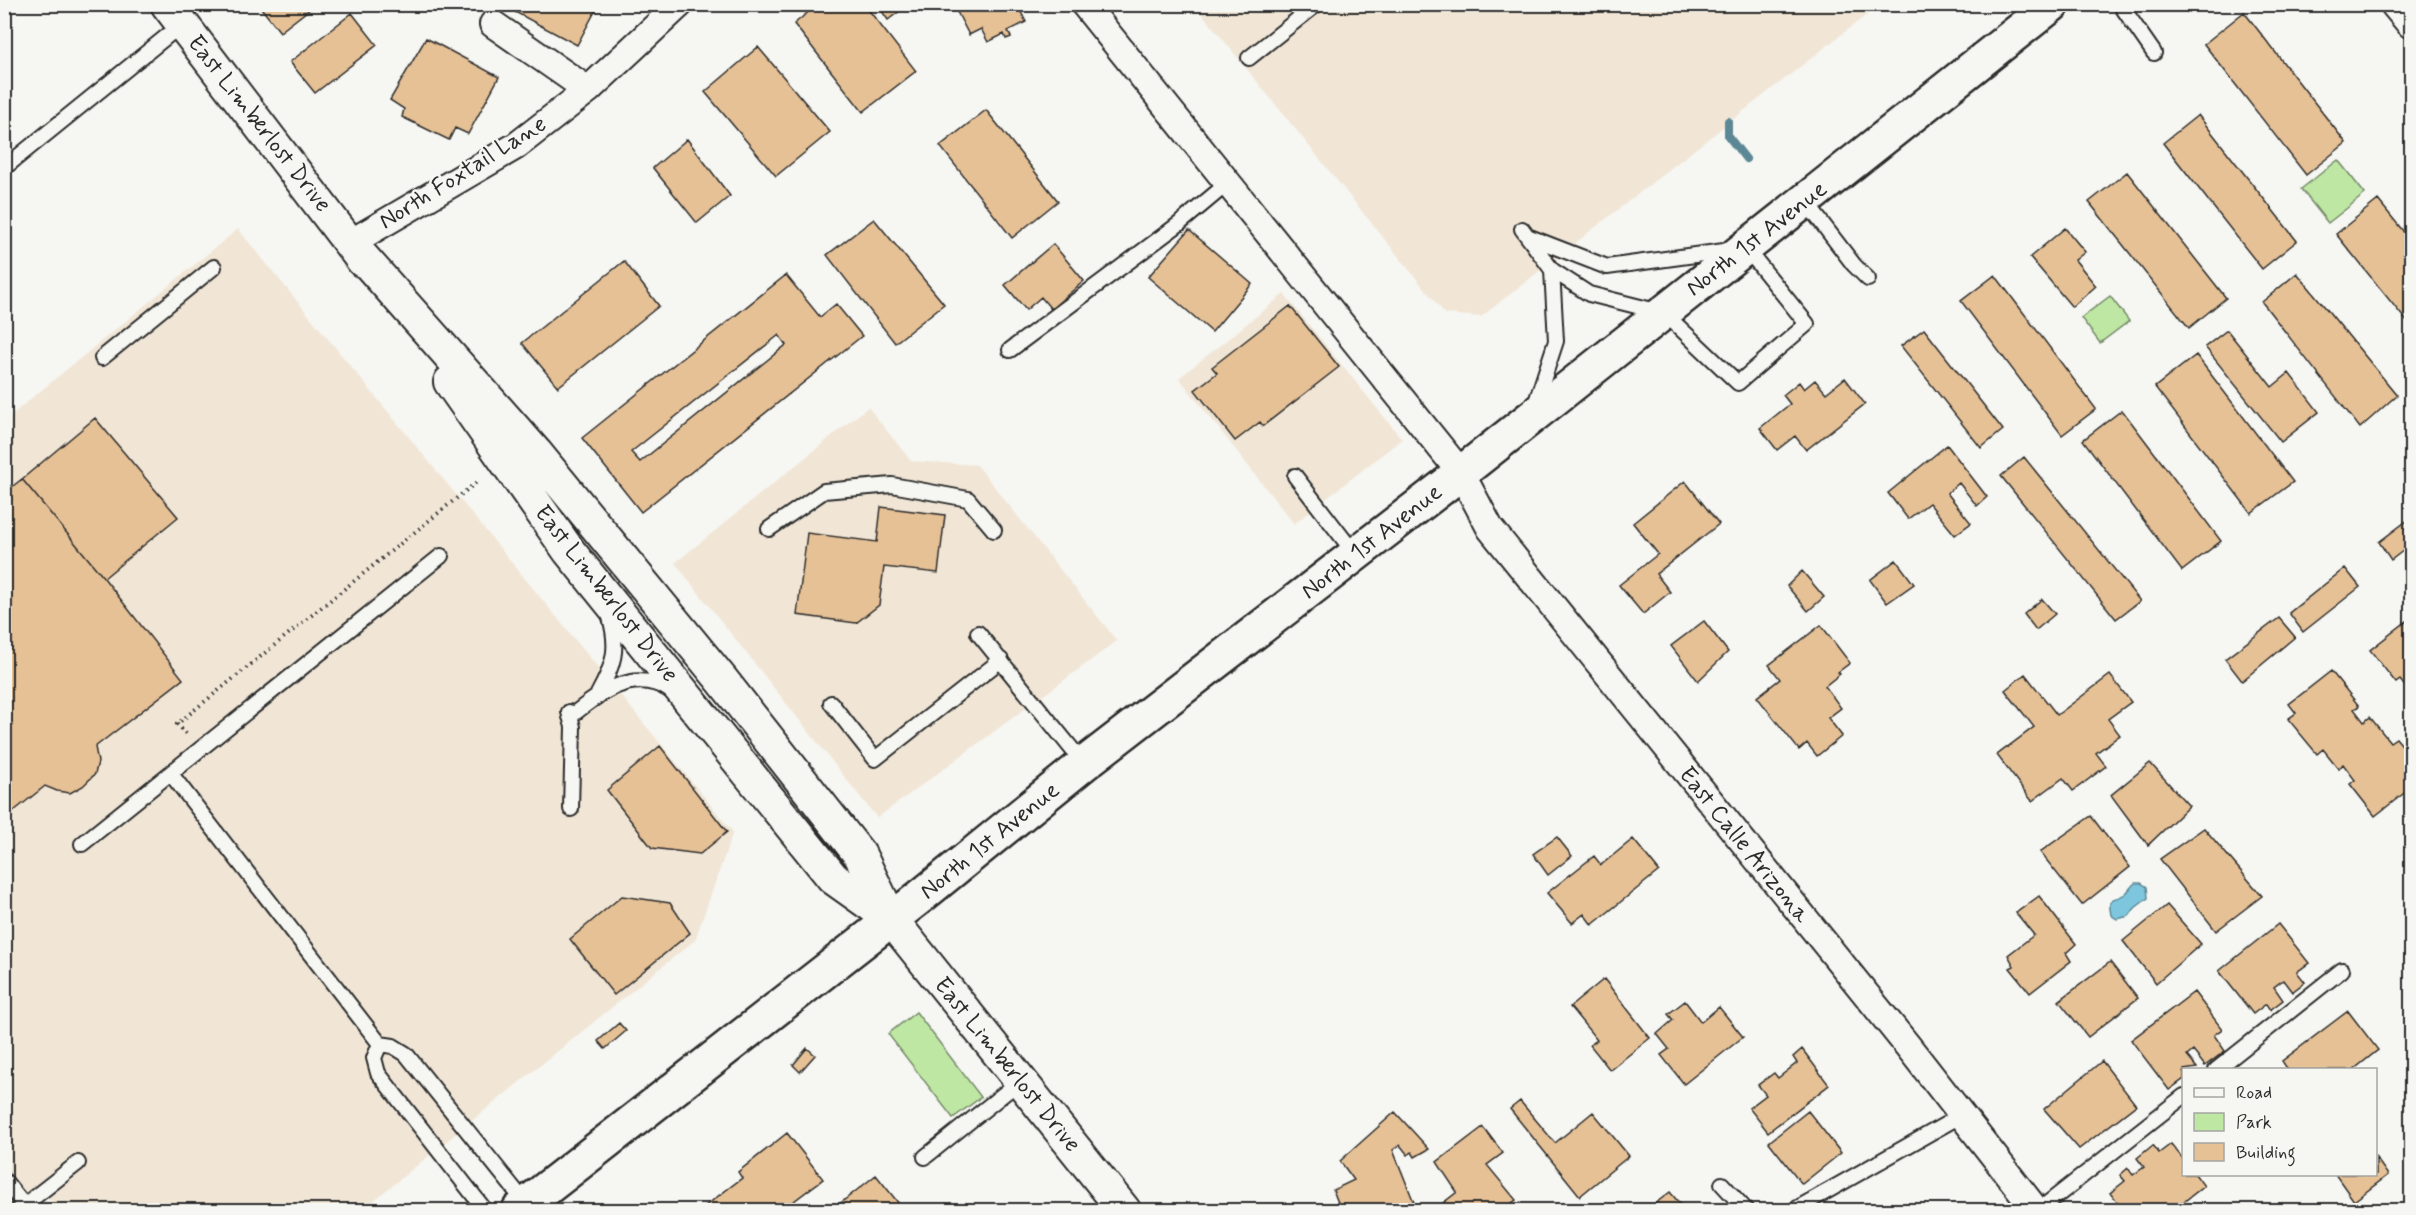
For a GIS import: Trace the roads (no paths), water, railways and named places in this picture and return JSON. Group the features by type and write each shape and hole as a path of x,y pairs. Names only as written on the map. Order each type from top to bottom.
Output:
{"main road":[{"name":"North 1st Avenue","path":"523,1208 1084,765 1531,418 2053,4"}],"street":[{"name":"North Foxtail Lane","path":"350,243 516,146 588,90 680,4"},
{"name":"North 1st Avenue","path":"1084,4 1461,473"},
{"path":"2397,4 2412,22"},
{"name":"East Limberlost Drive","path":"174,14 350,243 569,551 833,878 891,919"},
{"path":"494,24 588,90"},
{"name":"East Limberlost Drive","path":"350,243 536,453 741,703 860,855 891,919 1124,1210"},
{"name":"East Calle Arizona","path":"1461,473 1490,528 2037,1210"}],"lane":[{"path":"1249,58 1317,4"},
{"path":"2120,4 2154,53"},
{"path":"4,168 174,14"},
{"path":"1010,350 1179,224 1228,183"},
{"path":"1805,201 1854,265 1868,279"},
{"path":"1524,232 1607,267 1746,248 1807,324 1738,383 1664,313 1589,294 1552,270 1524,232"},
{"path":"102,358 214,267"},
{"path":"1531,418 1556,341 1552,270"},
{"path":"1295,476 1355,554"},
{"path":"769,530 824,491 892,485 968,499 994,530"},
{"path":"82,844 441,556"},
{"path":"596,584 611,617 616,640 613,660 598,694"},
{"path":"978,633 1084,765"},
{"path":"831,703 875,759 1001,660"},
{"path":"570,809 573,727 570,714 598,694 637,680 658,683 693,706"},
{"path":"171,774 380,1044 393,1046 406,1054 523,1208"},
{"path":"2219,1068 2342,970"},
{"path":"380,1044 374,1058 378,1073 485,1210"},
{"path":"925,1157 1020,1081"},
{"path":"2037,1210 2182,1098"},
{"path":"1794,1210 1962,1115"},
{"path":"4,1180 24,1209 78,1163"},
{"path":"1722,1184 1746,1210"}],"water":[{"path":"2135,883 2141,883 2147,887 2148,898 2129,916 2117,919 2111,915 2111,901 2125,894"}],"waterway":[{"path":"1728,121 1728,136 1746,159"}]}
